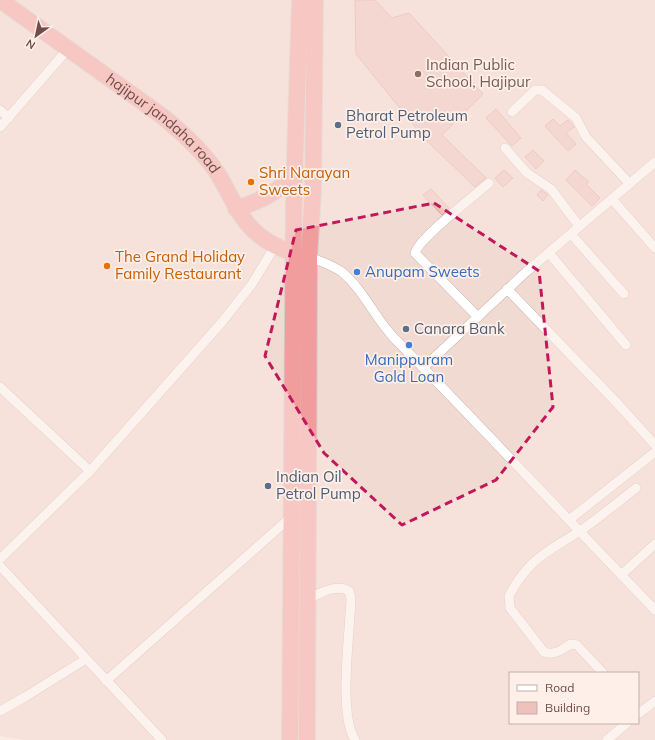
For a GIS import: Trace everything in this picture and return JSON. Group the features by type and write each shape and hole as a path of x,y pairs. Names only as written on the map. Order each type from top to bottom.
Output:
{"highway":[{"name":"hajipur jandaha road","path":"0,0 162,116 185,135 217,173 236,209 251,229 260,237 275,246 301,256"},
{"path":"300,0 294,174 301,256 307,599 307,740"},
{"path":"290,740 291,517 301,256 313,191 315,0"},
{"path":"236,209 271,196 294,174"}],"street":[{"path":"0,127 68,49"},
{"path":"512,112 534,90 542,90 576,118 586,137 630,184"},
{"path":"0,110 9,118"},
{"path":"505,148 527,173 551,189 579,226"},
{"path":"424,367 507,289 655,162"},
{"path":"478,317 415,253 420,244 489,183"},
{"path":"612,200 655,248"},
{"path":"570,234 624,294"},
{"path":"0,559 90,471 241,298 263,268 275,246"},
{"path":"549,252 626,345"},
{"path":"301,256 331,266 348,278 387,330 655,610"},
{"path":"507,289 618,404 655,445"},
{"path":"0,387 90,471"},
{"path":"569,520 655,452"},
{"path":"602,672 577,645 571,644 557,653 549,654 544,652 510,608 508,596 524,571 541,554 580,530 636,488"},
{"path":"106,681 291,517"},
{"path":"621,575 655,544"},
{"path":"0,566 162,740"},
{"path":"307,599 335,588 344,588 349,591 351,598 346,703 350,732 355,740"},
{"path":"0,711 86,659"},
{"path":"639,713 655,701"},
{"path":"607,740 627,724"}],"highlighted area":[{"path":"434,203 539,271 553,407 496,480 402,525 324,453 265,356 296,230"}],"shaded area":[{"path":"0,0 655,0 655,740 24,740 0,736"}],"building":[{"name":"Indian Public School, Hajipur","path":"355,0 375,0 392,18 409,13 483,94 442,135 486,178 475,187 425,139 356,54"},
{"path":"496,109 521,138 512,146 486,118"},
{"path":"553,119 560,126 568,120 574,127 566,133 576,144 568,151 545,126"},
{"path":"533,150 544,161 536,169 525,157"},
{"path":"504,170 513,178 503,187 495,178"},
{"path":"575,170 589,182 586,184 600,198 592,206 566,180"},
{"path":"431,189 449,208 442,215 423,195"},
{"path":"541,190 548,195 543,201 537,195"}],"place":[{"name":"Indian Public School, Hajipur","path":"418,74"},
{"name":"Bharat Petroleum Petrol Pump","path":"338,125"},
{"name":"Shri Narayan Sweets","path":"251,182"},
{"name":"The Grand Holiday Family Restaurant","path":"107,266"},
{"name":"Anupam Sweets","path":"357,272"},
{"name":"Canara Bank","path":"406,329"},
{"name":"Manippuram Gold Loan","path":"409,345"},
{"name":"Indian Oil Petrol Pump","path":"268,486"}]}
